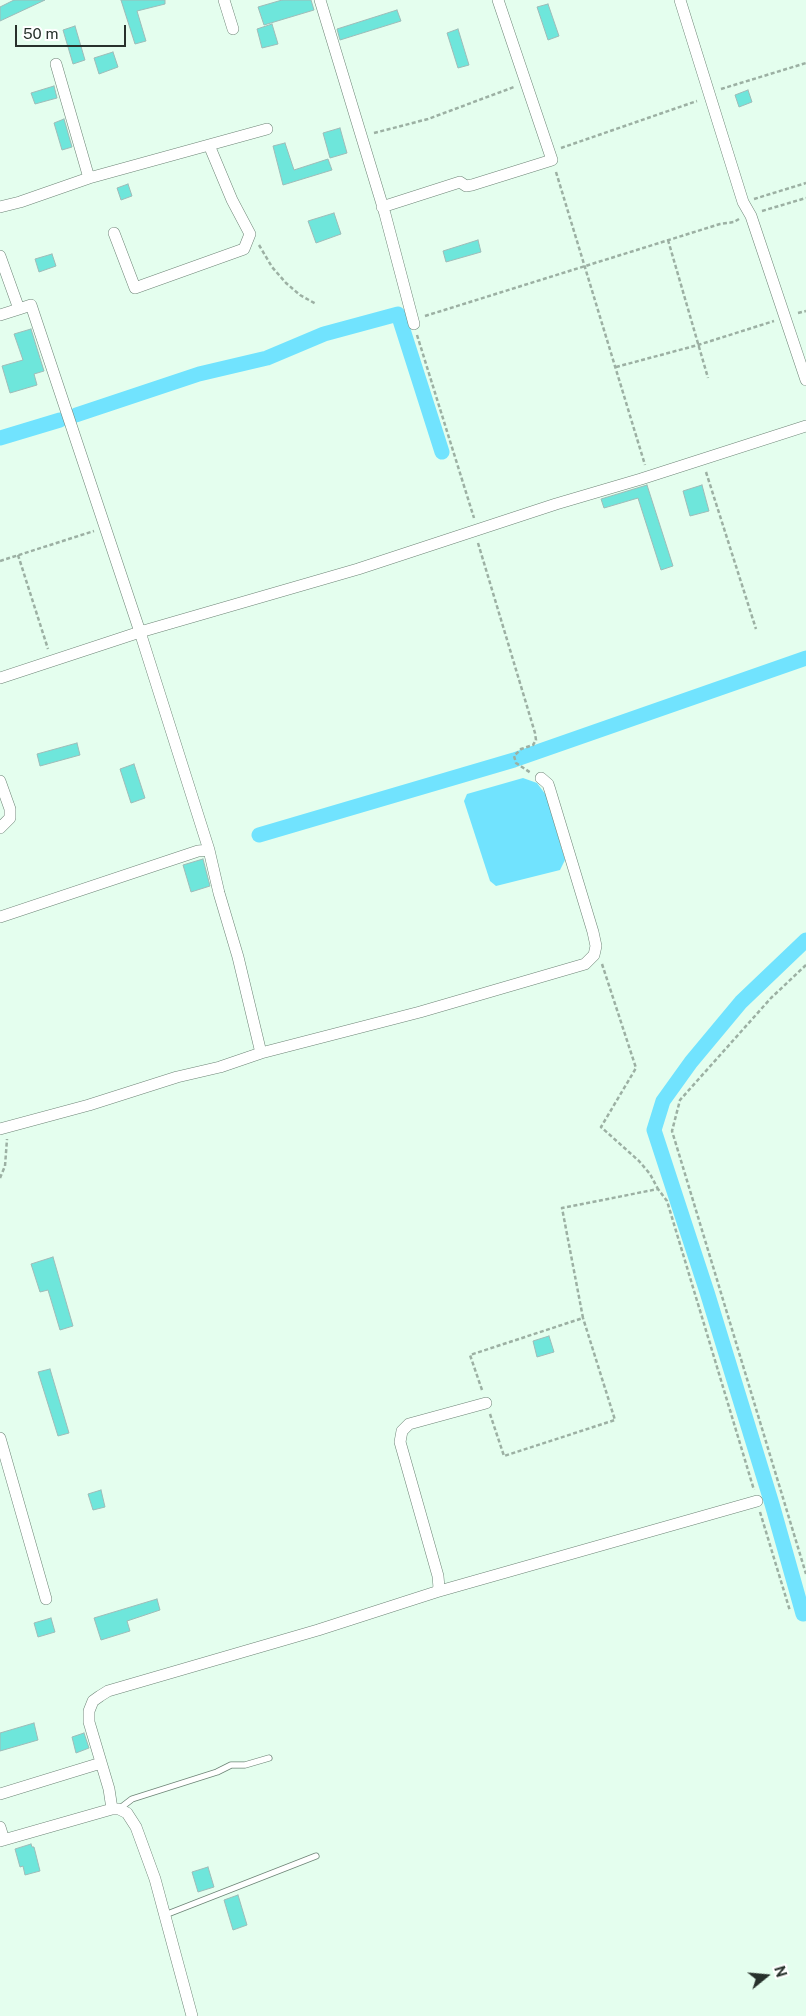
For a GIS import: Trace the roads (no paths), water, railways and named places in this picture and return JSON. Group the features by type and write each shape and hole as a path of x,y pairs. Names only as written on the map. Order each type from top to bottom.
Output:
{"street":[{"path":"224,0 232,29"},
{"path":"320,0 382,207 414,322"},
{"path":"382,207 460,182 466,186 472,185 551,156 498,0"},
{"path":"680,0 746,207 806,380"},
{"path":"56,64 89,178"},
{"path":"0,207 89,178 267,129"},
{"path":"114,233 135,288 244,249 250,234 232,200 209,145"},
{"path":"0,256 19,309"},
{"path":"0,315 31,305 140,632 209,850 219,893 238,957 261,1053"},
{"path":"0,678 140,632 358,568 806,426"},
{"path":"0,1129 177,1077 220,1067 261,1053 332,1036 585,964 594,955 596,946 550,790 548,784 541,778"},
{"path":"0,781 10,810 10,818 0,828"},
{"path":"0,917 198,851 209,850"},
{"path":"436,1592 439,1588 438,1576 400,1442 402,1432 410,1424 486,1403"},
{"path":"0,1438 46,1599"},
{"path":"116,1809 89,1722 89,1711 93,1701 108,1691 345,1622 436,1592 757,1501"},
{"path":"0,1794 101,1763"},
{"path":"0,1827 2,1841 116,1809 126,1813 142,1841 156,1879 192,2016"}],"lane":[{"path":"116,1809 132,1799 217,1772 231,1765 245,1765 268,1758"},
{"path":"164,1915 316,1856"}],"water":[{"path":"523,778 537,783 546,795 565,860 560,870 496,886 490,881 464,801 467,794"}],"waterway":[{"path":"76,415 199,374 267,358 324,334 398,314 442,452"},
{"path":"0,438 60,420"},
{"path":"259,835 514,760 806,658"},
{"path":"803,1614 772,1504 707,1292 654,1130 663,1101 691,1062 741,1002 806,940"}]}
